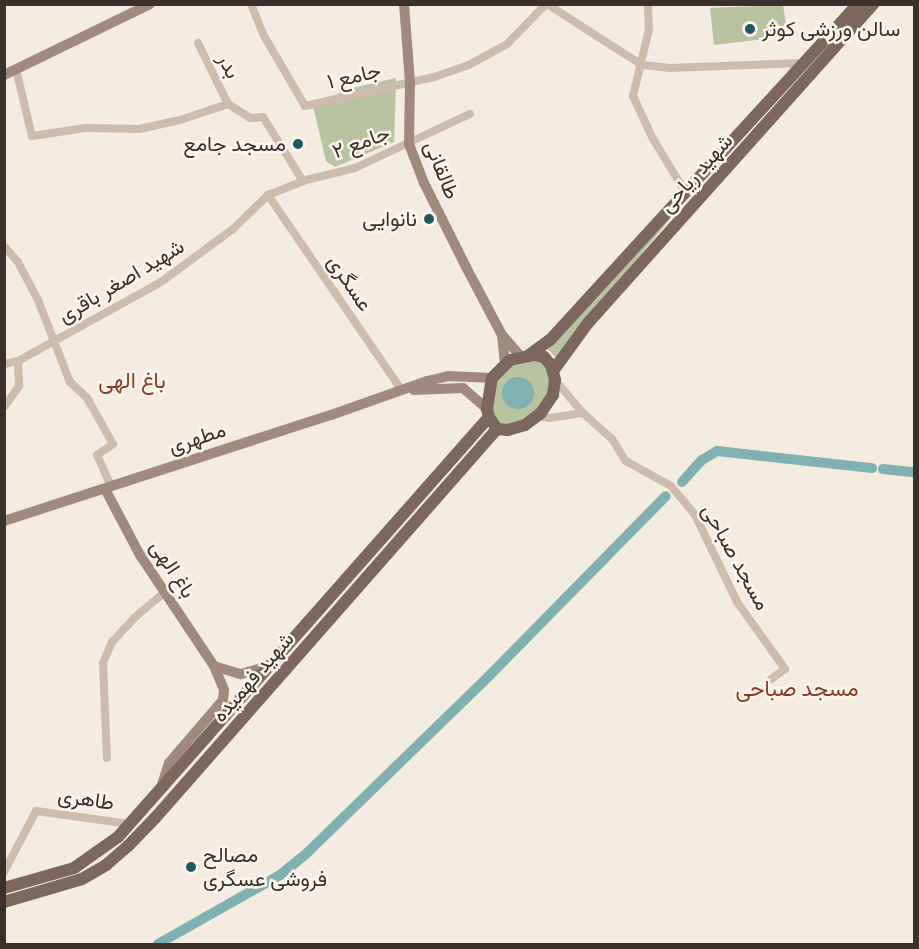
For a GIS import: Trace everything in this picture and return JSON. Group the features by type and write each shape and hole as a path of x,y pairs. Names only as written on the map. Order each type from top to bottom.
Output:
{"main road":[{"name":"شهید ریاحی","path":"525,356 550,340 858,4"},
{"name":"شهید ریاحی","path":"554,375 588,323 873,4"},
{"path":"525,356 544,357 554,375 553,395 536,416 525,425 508,430 497,429 488,413 492,378 505,364 525,356"},
{"name":"شهید فهمیده","path":"4,888 86,862 118,837 488,413"},
{"name":"شهید فهمیده","path":"4,902 82,879 106,865 128,846 497,429"}],"street":[{"path":"4,75 150,4"},
{"name":"جامع ۱","path":"251,4 263,34 306,106 434,77 490,54 507,44 547,4"},
{"name":"طالقانی","path":"404,4 410,82 409,144 424,183 502,335"},
{"path":"547,4 642,65 670,68 806,63"},
{"path":"648,4 648,29 642,65 633,96 648,130 686,194"},
{"name":"بدر","path":"198,43 228,104"},
{"path":"16,69 32,136 85,128 138,129 180,120 228,104 250,118 263,117 303,181"},
{"name":"جامع ۲","path":"325,174 355,168 470,114"},
{"name":"شهید اصغر باقری","path":"4,364 18,361 161,282 233,229 268,195 325,174"},
{"name":"عسگری","path":"268,195 402,391"},
{"path":"4,246 22,269 70,382 87,398 113,444 97,455 108,488"},
{"path":"502,335 525,356"},
{"path":"502,335 505,364"},
{"path":"4,407 19,386 18,361"},
{"path":"536,416 550,418 583,413 554,375"},
{"path":"402,391 448,376 492,378"},
{"path":"402,391 463,388 488,413"},
{"name":"مطهری","path":"4,521 402,391"},
{"name":"مسجد صباحی","path":"583,413 612,440 627,461 671,486 695,515 737,602 785,669 771,679"},
{"name":"باغ الهی","path":"108,488 124,529 214,666 224,690 223,700 169,764 159,792"},
{"path":"107,758 103,663 112,642 134,618 165,592"},
{"path":"214,666 241,674 269,666"},
{"name":"طاهری","path":"4,872 36,811 130,824"}],"green space":[{"name":"سالن ورزشی کوثر","path":"783,5 788,36 714,45 710,8"},
{"path":"396,78 394,142 335,167 326,161 313,106 348,89"},
{"path":"668,217 671,218 592,313 558,360 547,348"},
{"path":"532,357 546,364 551,378 549,394 529,419 499,426 492,418 494,382 510,365"}],"water":[{"path":"518,377 530,381 534,393 530,405 518,409 506,405 502,393 506,381"}],"waterway":[{"path":"682,482 702,460 717,451 872,468"},
{"path":"883,469 914,472"},
{"path":"158,944 280,875 308,852 489,676 666,496"}],"place":[{"name":"سالن ورزشی کوثر","path":"750,29"},
{"name":"مسجد جامع","path":"298,144"},
{"name":"نانوایی","path":"429,219"},
{"name":"مصالح فروشی عسگری","path":"191,867"}],"district":[{"name":"باغ الهی","path":"132,381"},
{"name":"مسجد صباحی","path":"797,689"}]}
